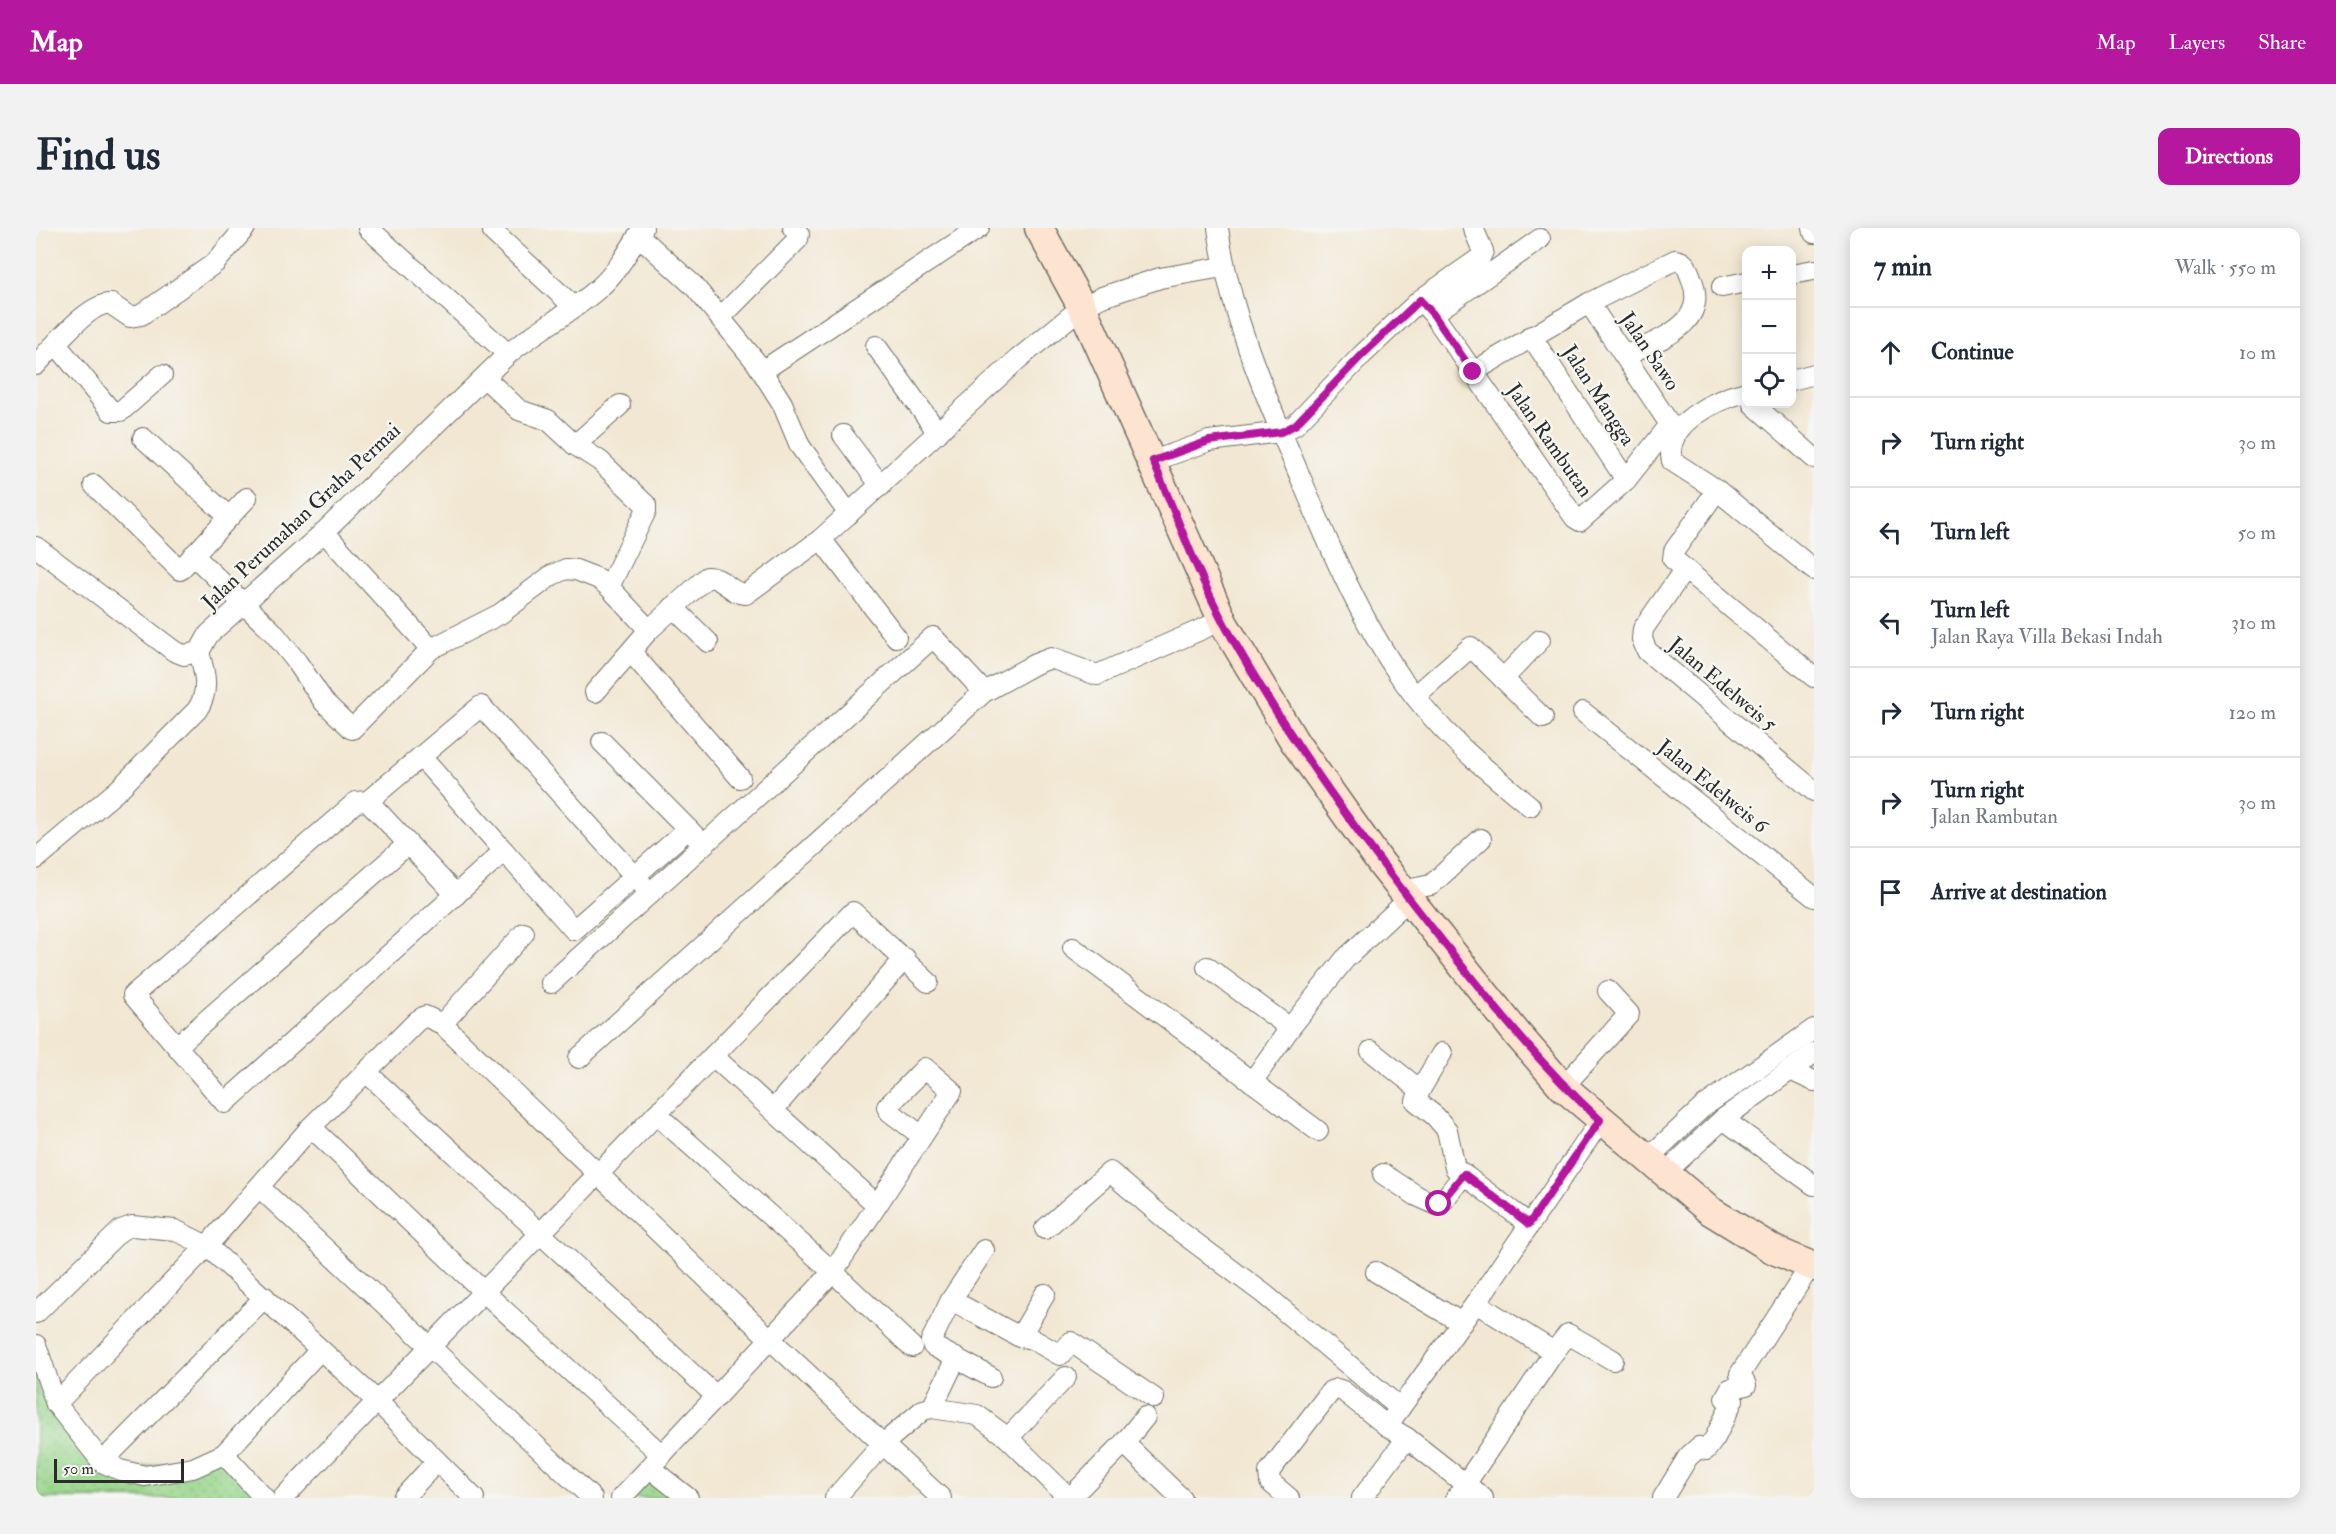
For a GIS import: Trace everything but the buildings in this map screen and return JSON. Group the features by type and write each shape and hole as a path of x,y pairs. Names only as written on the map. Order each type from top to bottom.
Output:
{"main road":[{"path":"1039,228 1082,308 1223,620 1294,741 1405,895 1563,1087 1600,1120 1737,1230 1774,1250 1812,1266"}],"street":[{"path":"36,364 88,314 106,303 130,317 141,315 215,263 245,228"},
{"path":"368,228 508,354"},
{"path":"721,317 798,239 799,234 793,228"},
{"path":"762,371 979,228"},
{"path":"1218,228 1223,267 1233,306 1281,432 1328,543 1373,628 1401,678 1458,747 1530,806"},
{"path":"1153,461 1219,439 1281,432 1306,416 1362,355 1426,307 1480,258 1483,251 1473,228"},
{"path":"1813,228 1814,233"},
{"path":"493,232 573,306"},
{"path":"640,232 694,286 762,371 782,403 800,446 849,514"},
{"name":"Jalan Perumahan Graha Permai","path":"199,652 209,634 324,532 508,354 598,289 614,273 640,232"},
{"path":"1426,307 1540,239"},
{"path":"1473,372 1589,303 1675,260 1686,265 1694,286 1693,309 1687,322 1625,356"},
{"path":"595,692 649,630 707,577 718,578 735,592 746,594 821,539 1018,359 1082,308 1102,297 1160,278 1223,267"},
{"path":"1796,273 1814,270"},
{"path":"1722,287 1742,283"},
{"name":"Jalan Sawo","path":"1589,303 1669,426 1626,480"},
{"name":"Jalan Rambutan","path":"1426,307 1576,519 1582,521 1626,480"},
{"name":"Jalan Mangga","path":"1532,336 1626,480"},
{"path":"56,344 111,411 121,411 162,375"},
{"path":"876,346 938,434"},
{"path":"1796,379 1814,374"},
{"path":"485,378 519,410 548,420 575,445 600,461 646,505 646,511 609,587"},
{"path":"1742,398 1695,412 1673,441 1670,451 1672,461 1717,490 1814,570"},
{"path":"575,445 620,405"},
{"path":"1759,408 1814,458"},
{"path":"843,435 881,486"},
{"path":"143,438 229,517"},
{"path":"94,485 180,570 248,498"},
{"path":"1717,490 1673,553 1673,559 1814,678"},
{"path":"324,532 431,649"},
{"path":"821,539 896,637"},
{"path":"36,547 174,651 184,655 199,652 205,688 204,700 197,711 142,768 36,859"},
{"path":"193,555 245,604 297,662 324,702 352,729 431,649 500,614 552,574 566,569 589,574 609,587 649,630"},
{"name":"Jalan Edelweis 5","path":"1684,570 1643,629 1642,639 1647,651 1814,791"},
{"path":"673,607 708,642"},
{"path":"579,1058 984,692 1035,664 1052,658 1097,675 1223,620"},
{"path":"551,983 933,637 984,692"},
{"path":"1503,679 1540,640"},
{"path":"1415,696 1471,648 1543,718"},
{"path":"631,652 740,778"},
{"path":"504,852 225,1103 133,995 356,802 369,801 481,706 650,893"},
{"name":"Jalan Edelweis 6","path":"1582,712 1814,897"},
{"path":"602,742 704,844"},
{"path":"421,757 574,930 688,829"},
{"path":"369,801 456,895"},
{"path":"1252,1082 1290,1028 1345,959 1405,895 1431,885 1481,839"},
{"path":"177,1046 408,844"},
{"path":"284,1498 853,912 905,958 928,982"},
{"path":"442,1024 524,933"},
{"path":"1073,948 1318,1131"},
{"path":"773,1110 905,958"},
{"path":"1207,967 1290,1028"},
{"path":"1563,1087 1629,1014 1608,991"},
{"path":"56,1404 207,1246 311,1127 423,1017 442,1024 771,1340 941,1498"},
{"path":"1656,1166 1703,1107 1814,1029"},
{"path":"1371,1051 1420,1090"},
{"path":"1442,1053 1416,1101 1443,1124 1450,1139 1455,1168 1529,1224"},
{"path":"1656,1166 1814,1053"},
{"path":"713,1056 876,1204"},
{"path":"1790,1070 1814,1081"},
{"path":"366,1072 539,1236 717,1397"},
{"path":"656,1114 912,1347"},
{"path":"1724,1119 1814,1185"},
{"path":"1387,1426 1476,1303 1600,1120"},
{"path":"311,1127 656,1461 688,1498"},
{"path":"621,1498 771,1340 832,1272 922,1137"},
{"path":"1046,1229 1110,1172 1178,1230 1264,1294 1400,1408"},
{"path":"1383,1174 1417,1196 1437,1204 1443,1201 1464,1174"},
{"path":"259,1187 592,1498"},
{"path":"36,1313 111,1237 126,1227 180,1231 207,1246 264,1297 378,1402 474,1498"},
{"path":"984,1250 951,1300 931,1341 933,1346 991,1377"},
{"path":"1663,1498 1688,1457 1699,1447 1706,1450 1715,1438 1733,1400 1725,1398 1730,1389 1746,1386 1740,1374 1812,1266"},
{"path":"1376,1272 1462,1323"},
{"path":"1020,1337 1046,1294"},
{"path":"102,1462 264,1297"},
{"path":"951,1300 1020,1337 1032,1339 1060,1355 1071,1342 1154,1398"},
{"path":"1476,1303 1554,1352"},
{"path":"1461,1491 1568,1334 1612,1360"},
{"path":"36,1345 56,1404 102,1462 120,1470 146,1476 193,1468 224,1454 320,1350"},
{"path":"932,1408 956,1358"},
{"path":"1008,1438 1066,1377"},
{"path":"1289,1498 1270,1482 1269,1472 1331,1391 1337,1389 1343,1391 1387,1426 1407,1438 1461,1491 1483,1498"},
{"path":"834,1498 883,1444 923,1410 932,1408 977,1415 1008,1438 1070,1498 1124,1443 1145,1417"},
{"path":"1362,1498 1407,1438"},
{"path":"1124,1443 1181,1498"},
{"path":"224,1454 264,1498"},
{"path":"403,1498 437,1461"}],"green space":[{"path":"36,1345 56,1404 120,1470 224,1454 264,1498 36,1498"},
{"path":"650,1468 688,1498 621,1498"}],"route":[{"path":"1439,1204 1464,1174 1529,1224 1600,1120 1563,1087 1463,967 1382,865 1294,741 1224,624 1153,461 1209,441 1281,432 1295,425 1327,395 1379,337 1420,300 1433,314 1473,372"}]}
